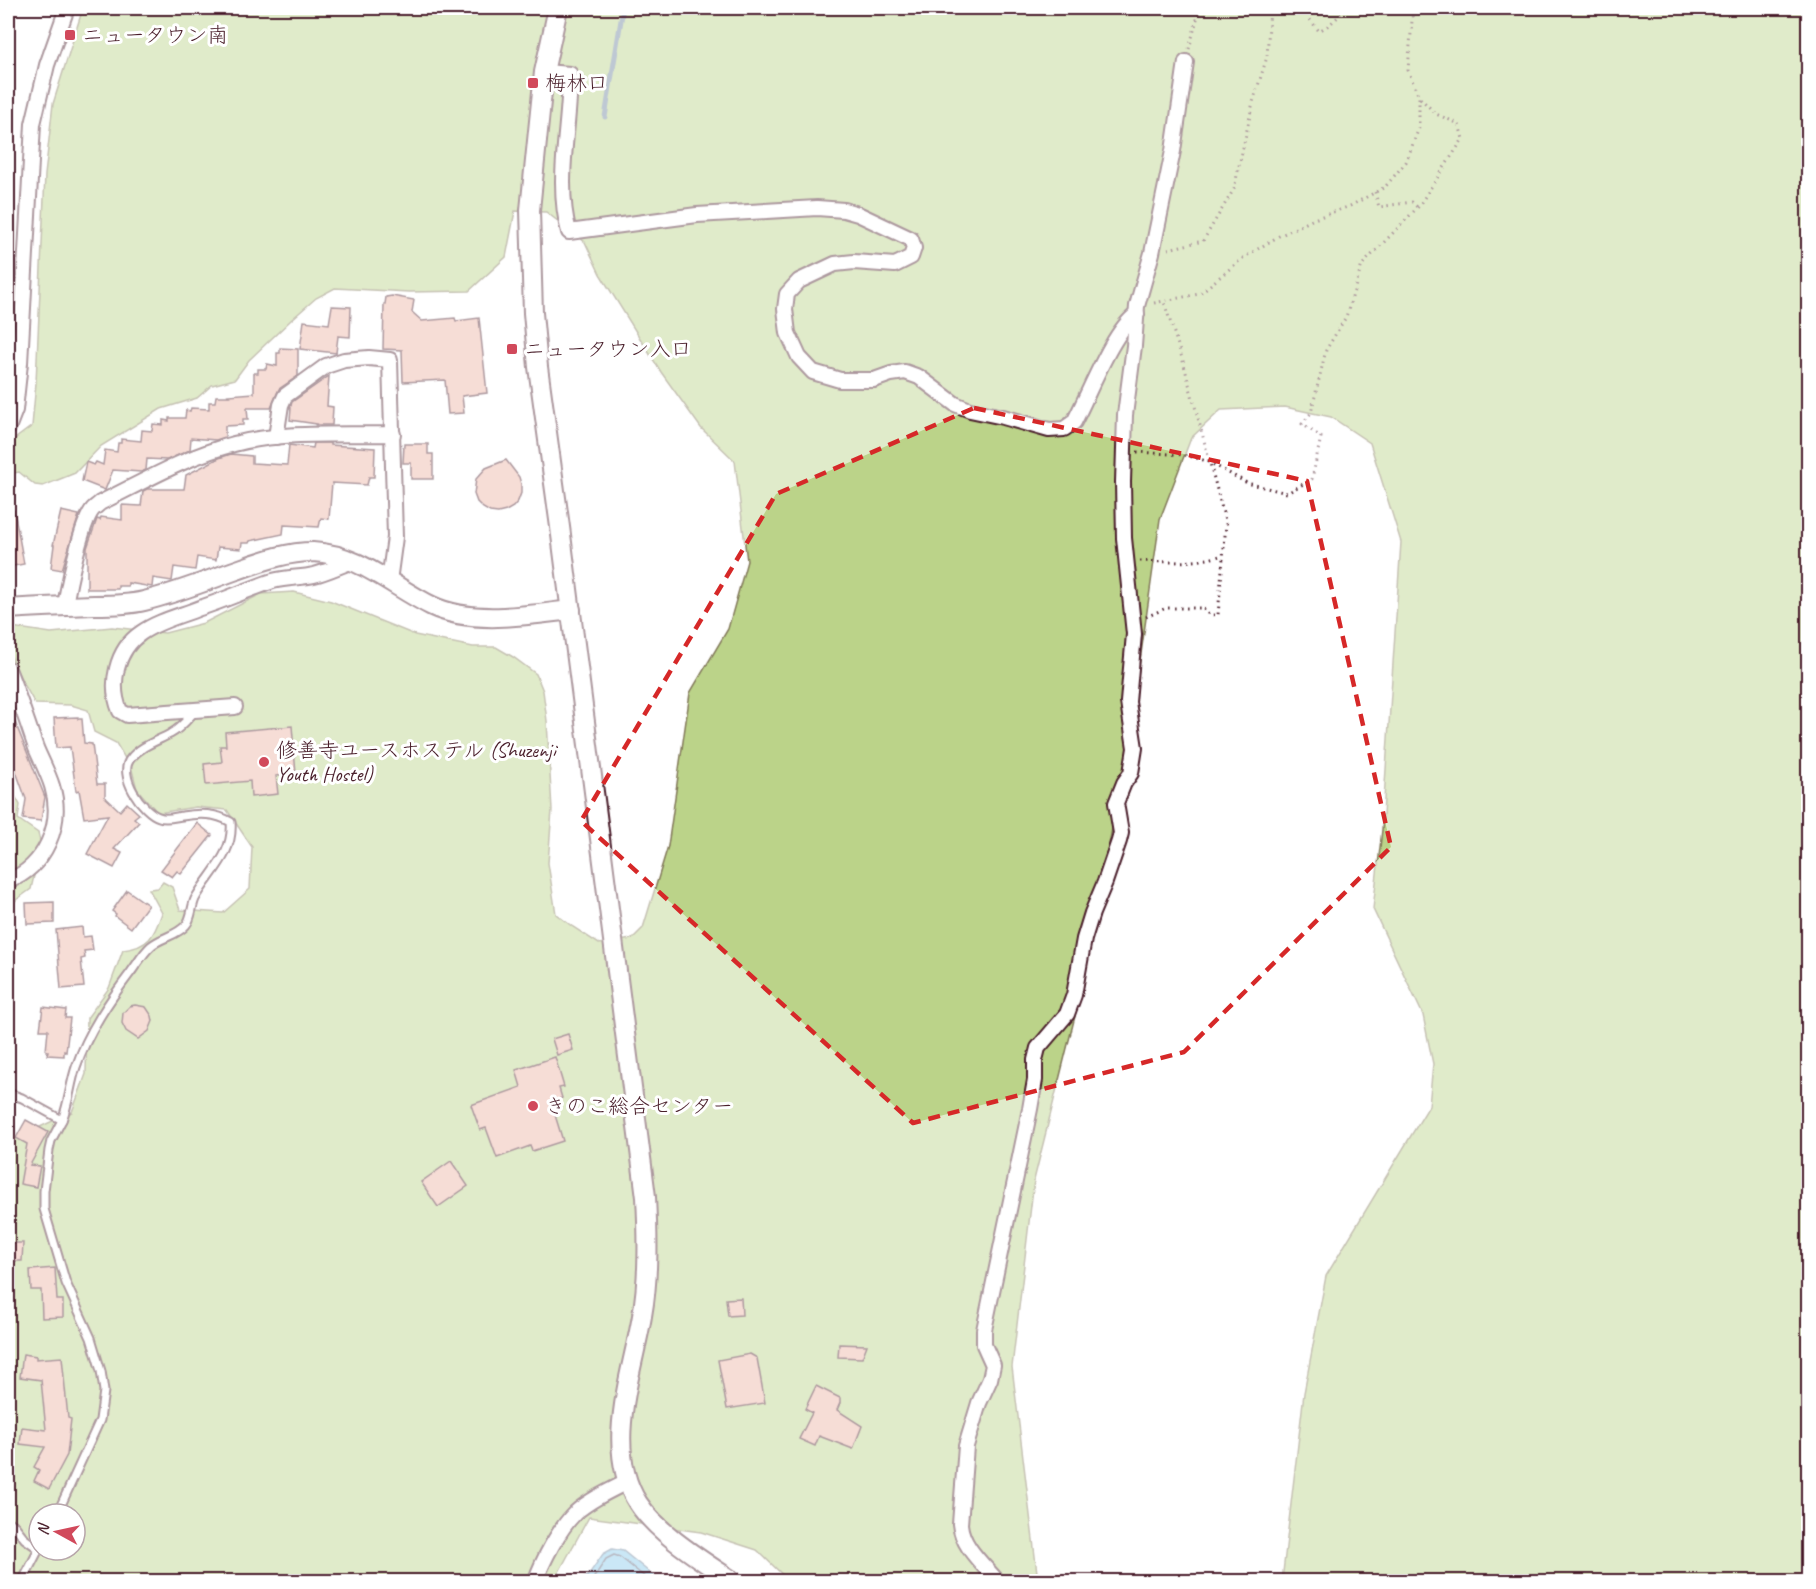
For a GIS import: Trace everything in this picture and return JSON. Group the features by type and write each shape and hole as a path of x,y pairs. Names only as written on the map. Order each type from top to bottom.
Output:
{"street":[{"path":"8,428 15,410 20,363 33,124 47,65 67,8"},
{"path":"558,8 544,72 530,210 531,267 538,367 646,1197 648,1237 643,1314 629,1379 621,1437 622,1457 627,1482 638,1503 649,1517 680,1544 734,1581"},
{"path":"998,1581 965,1543 961,1533 966,1446 993,1365 984,1345 984,1330 1030,1109 1035,1080 1035,1060 1038,1048 1067,1014 1071,1005 1084,939 1121,833 1116,803 1131,773 1134,757 1128,702 1134,634 1124,538 1125,415 1137,310 1152,253 1173,151 1186,62"},
{"path":"544,72 570,74 562,191 564,215 569,232 698,215 817,208 844,210 858,214 911,238 914,248 911,257 895,265 854,262 835,264 799,281 787,294 785,309 788,333 799,357 813,372 840,380 874,380 906,372 919,377 955,404 970,410 1049,430 1064,429 1074,422 1112,346 1137,310"},
{"path":"276,437 281,405 285,396 292,389 333,362 369,358 390,360 395,537 389,581"},
{"path":"65,606 73,564 88,517 100,503 172,468 233,444 276,437 393,434"},
{"path":"8,609 140,602 274,557 311,552 333,554 353,561 433,606 456,614 524,616 571,610"},
{"path":"235,707 127,715 120,711 116,702 115,674 125,651 139,634 162,622 275,580 315,575 353,561"},
{"path":"8,669 53,788 55,814 54,831 46,849 30,868 8,882"},
{"path":"535,1581 566,1522 589,1503 627,1482"}],"lane":[{"path":"62,1502 100,1420 104,1391 101,1371 91,1338 66,1283 44,1209 49,1150 68,1105 75,1069 102,1013 151,946 185,926 190,919 195,900 225,855 230,843 231,822 214,815 200,813 159,817 148,811 127,783 125,770 128,760 136,752 173,733 196,710"},
{"path":"8,1093 62,1120"},
{"path":"8,1521 27,1541"},
{"path":"22,1581 32,1562"}],"path":[{"path":"1186,62 1200,8"},
{"path":"1152,253 1203,241 1234,189 1253,102 1267,57 1270,8"},
{"path":"1308,8 1308,17 1319,31 1348,8"},
{"path":"1137,310 1199,294 1243,258 1279,236 1314,219 1350,206 1385,187 1406,162 1419,128 1419,97 1408,70 1413,8"},
{"path":"1124,452 1185,455 1209,462 1246,483 1287,493 1312,479 1321,437 1302,424 1311,413 1326,350 1346,317 1362,265 1418,207 1462,139 1459,124 1436,114 1419,97"},
{"path":"1375,192 1379,207 1412,202 1418,207"},
{"path":"1133,623 1166,608 1203,608 1209,615 1218,615 1226,524 1183,361 1164,302"},
{"path":"1127,560 1180,563 1214,559 1223,555"}],"highlighted area":[{"path":"974,408 1307,481 1391,847 1184,1052 913,1123 581,821 776,494"}],"green space":[{"path":"83,8 1808,8 1808,1581 1282,1581 1304,1393 1326,1276 1429,1106 1433,1064 1423,1015 1373,909 1382,830 1401,542 1370,443 1331,417 1285,407 1221,410 1191,438 1160,519 1127,753 1075,1016 1034,1180 1012,1367 1038,1581 789,1581 757,1550 701,1532 589,1517 554,1581 8,1581 8,1142 72,1112 86,1074 87,1018 109,988 123,950 145,943 153,934 162,913 149,889 158,888 163,882 172,887 180,910 223,913 250,889 252,847 227,810 196,807 158,813 137,789 132,770 116,743 94,732 88,710 71,705 35,704 9,651 9,631 12,627 51,633 112,627 165,633 204,623 261,594 294,592 331,601 415,635 473,647 496,647 536,674 543,691 552,810 548,863 556,914 599,944 632,939 643,928 668,846 690,693 728,629 747,561 735,461 701,428 661,372 600,274 585,242 546,212 515,211 506,257 469,291 409,292 335,288 316,298 291,320 249,360 235,379 212,385 197,398 161,409 101,446 75,473 43,486 35,485 19,472 8,474 8,444 32,426 45,175 53,104"},
{"path":"8,783 20,805 18,819 38,833 41,845 31,889 8,909"}],"water":[{"path":"612,1549 623,1551 660,1581 578,1581 587,1577 603,1554"}],"building":[{"path":"386,297 414,300 412,312 422,321 479,318 487,393 462,396 464,413 448,414 445,380 403,382 402,350 383,349 384,304"},
{"path":"332,306 351,307 350,337 338,336 336,353 300,349 304,321 329,324"},
{"path":"280,348 298,349 298,376 279,389 271,408 247,408 248,419 243,419 243,425 225,426 225,437 216,440 191,438 190,450 167,460 147,459 146,470 141,472 113,470 105,490 82,481 86,462 103,465 105,450 117,452 121,439 141,441 142,430 152,431 153,424 163,425 163,420 169,421 169,418 185,418 186,410 190,411 191,408 209,409 209,402 215,402 216,396 254,393 254,373 258,373 258,369 266,369 267,364 277,366 277,353 280,353"},
{"path":"329,376 327,406 333,407 332,425 316,425 290,420 292,402"},
{"path":"314,443 375,448 374,477 369,477 367,485 332,483 329,519 321,518 319,527 284,525 283,534 242,543 241,549 218,547 216,560 197,557 195,570 174,567 172,581 153,578 152,587 128,583 128,586 118,586 118,589 87,589 87,548 97,519 100,520 101,517 122,520 122,505 141,506 143,491 147,489 184,489 186,475 219,458 231,454 252,456 252,463 287,465 289,445 313,448"},
{"path":"404,444 428,444 428,454 433,454 433,479 411,479 411,463 403,463"},
{"path":"506,460 519,477 521,493 513,507 498,513 490,512 477,502 474,494 476,479 486,468"},
{"path":"14,510 24,564 8,567 8,511"},
{"path":"61,511 79,515 62,570 51,568 53,545"},
{"path":"9,707 45,797 41,821 23,819 26,799 10,755 8,756"},
{"path":"78,717 82,719 84,743 92,744 97,784 105,784 105,797 120,811 127,803 139,814 134,818 139,822 114,849 122,853 114,868 87,854 108,815 84,818 79,790 76,791 70,747 56,748 54,718"},
{"path":"292,726 296,774 276,776 278,794 251,797 250,781 206,785 204,764 222,762 220,746 226,746 225,732"},
{"path":"197,823 212,835 181,874 177,871 172,877 161,870"},
{"path":"127,890 148,905 131,928 112,911"},
{"path":"54,902 54,923 27,924 26,903"},
{"path":"82,927 83,937 91,936 93,950 84,951 85,958 81,959 84,987 61,989 56,930"},
{"path":"130,1006 146,1007 153,1021 149,1031 138,1039 126,1031 122,1023 123,1013"},
{"path":"43,1007 66,1010 65,1018 70,1018 64,1056 47,1055 48,1030 40,1030"},
{"path":"568,1034 573,1050 557,1055 552,1039"},
{"path":"555,1057 564,1087 559,1088 562,1098 551,1102 563,1141 532,1151 530,1146 497,1158 486,1128 480,1130 471,1105 521,1087 516,1070"},
{"path":"26,1120 48,1132 30,1165 40,1166 36,1187 20,1184 27,1144 16,1138"},
{"path":"451,1161 468,1186 438,1207 421,1182"},
{"path":"8,1243 23,1243 22,1261 8,1261"},
{"path":"55,1268 57,1300 63,1300 63,1317 42,1318 41,1290 31,1290 30,1270"},
{"path":"741,1298 742,1315 728,1316 726,1299"},
{"path":"839,1344 867,1345 862,1358 838,1357"},
{"path":"23,1354 36,1356 36,1359 62,1357 68,1418 71,1419 67,1455 49,1489 34,1481 39,1470 34,1467 45,1447 20,1444 22,1427 46,1430 41,1380 20,1377"},
{"path":"750,1354 757,1358 765,1403 727,1409 718,1360"},
{"path":"816,1386 840,1398 837,1410 862,1426 853,1449 819,1436 815,1446 799,1439 812,1413 805,1409"}],"waterway":[{"path":"605,117 623,8"}],"place":[{"name":"ニュータウン南","path":"70,35"},
{"name":"梅林口","path":"533,83"},
{"name":"ニュータウン入口","path":"512,349"},
{"name":"修善寺ユースホステル (Shuzenji Youth Hostel)","path":"264,762"},
{"name":"きのこ総合センター","path":"533,1106"}]}
